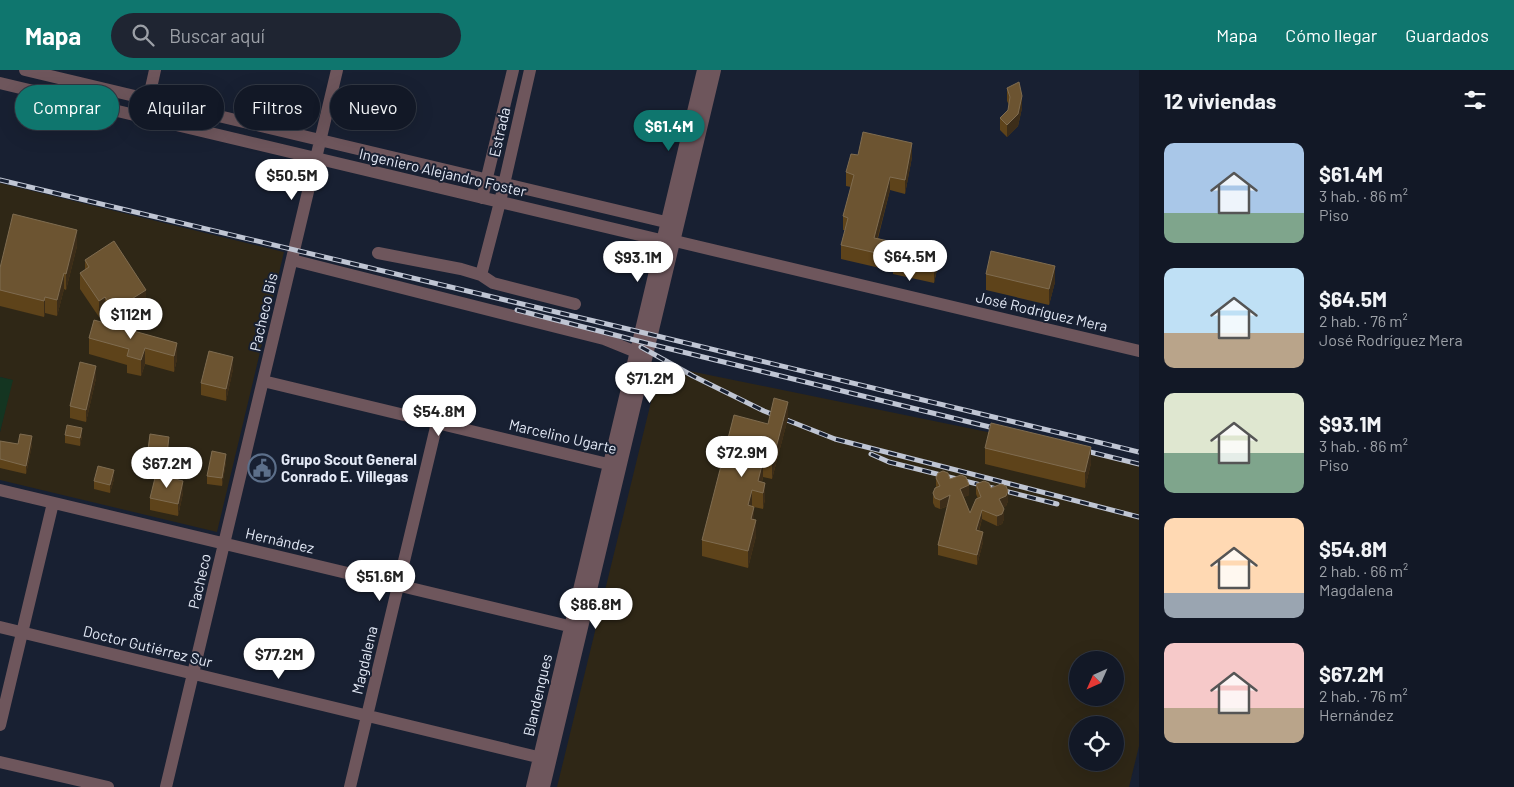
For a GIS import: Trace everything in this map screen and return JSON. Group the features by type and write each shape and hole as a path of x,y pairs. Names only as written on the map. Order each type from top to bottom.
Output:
{"street":[{"name":"Ingeniero Alejandro Foster","path":"25,70 129,95"},
{"path":"151,85 155,70"},
{"name":"Pacheco Bis","path":"263,381 337,70"},
{"name":"Estrada","path":"482,198 513,70"},
{"name":"Estrada","path":"481,275 500,202 530,70"},
{"path":"615,465 670,242 703,70"},
{"path":"673,223 715,70"},
{"name":"Ingeniero Alejandro Foster","path":"0,83 129,113"},
{"name":"Ingeniero Alejandro Foster","path":"224,117 673,223"},
{"name":"Ingeniero Alejandro Foster","path":"199,130 670,242"},
{"name":"José Rodríguez Mera","path":"670,242 1139,351"},
{"path":"378,253 461,269 481,275 493,283 575,304"},
{"path":"293,255 604,339 636,352"},
{"path":"615,465 636,352 647,333"},
{"name":"Marcelino Ugarte","path":"263,381 615,465"},
{"name":"Pacheco","path":"166,787 263,381"},
{"name":"Magdalena","path":"350,787 437,423"},
{"name":"Blandengues","path":"544,787 545,759 615,465"},
{"name":"Hernández","path":"0,490 576,628"},
{"path":"0,725 53,503"},
{"name":"Doctor Gutiérrez Sur","path":"0,627 545,759"},
{"name":"Blandengues","path":"532,787 545,759"},
{"path":"0,762 108,787"}],"shaded area":[{"path":"0,183 284,252 217,532 0,480 0,432 12,380 0,377"},
{"path":"660,365 1139,463 1139,746 1129,787 557,787"}],"green space":[{"path":"0,377 13,380 0,432"}],"building":[{"path":"1019,82 1022,96 1018,114 1007,125 1000,118 1008,110 1010,97 1007,88"},
{"path":"863,132 912,143 905,180 890,177 874,238 938,251 934,269 893,260 894,257 841,245 848,218 843,216 854,175 846,172 851,154 858,155"},
{"path":"13,214 77,230 66,274 64,273 57,300 45,297 44,301 0,290 0,268"},
{"path":"114,241 146,290 114,310 105,297 99,301 80,273 89,267 85,260"},
{"path":"991,251 1055,266 1049,289 986,274"},
{"path":"94,320 177,343 174,356 145,348 141,360 127,356 129,349 89,338"},
{"path":"209,351 233,357 226,389 201,383"},
{"path":"80,362 96,366 86,410 70,406"},
{"path":"774,398 788,402 772,463 763,461 758,481 765,483 763,493 752,490 748,505 754,507 751,519 756,520 748,551 702,540 734,415 768,424"},
{"path":"991,423 1091,447 1085,472 985,448"},
{"path":"67,425 82,428 80,438 65,435"},
{"path":"20,434 32,436 26,466 0,459 0,441 18,444"},
{"path":"150,434 169,437 167,453 148,450"},
{"path":"212,451 226,454 222,478 207,476"},
{"path":"98,466 114,470 110,485 94,481"},
{"path":"943,471 948,473 950,479 961,475 966,477 969,485 960,489 970,513 976,499 981,497 976,484 984,481 989,483 991,488 1001,484 1006,486 1008,491 1006,496 999,499 1004,509 1002,514 997,516 982,510 976,530 983,532 977,555 938,545 950,495 940,500 935,498 933,493 935,488 940,486 936,478 938,473"},
{"path":"156,474 183,481 178,504 150,498"}],"railway":[{"path":"0,180 1139,452"},
{"path":"517,310 1002,430"},
{"path":"641,347 693,376 764,411 835,439 1139,517"},
{"path":"1078,449 1139,464"},
{"path":"871,454 889,462 1057,504"}],"place":[{"name":"Grupo Scout General Conrado E. Villegas","path":"262,468"}]}
